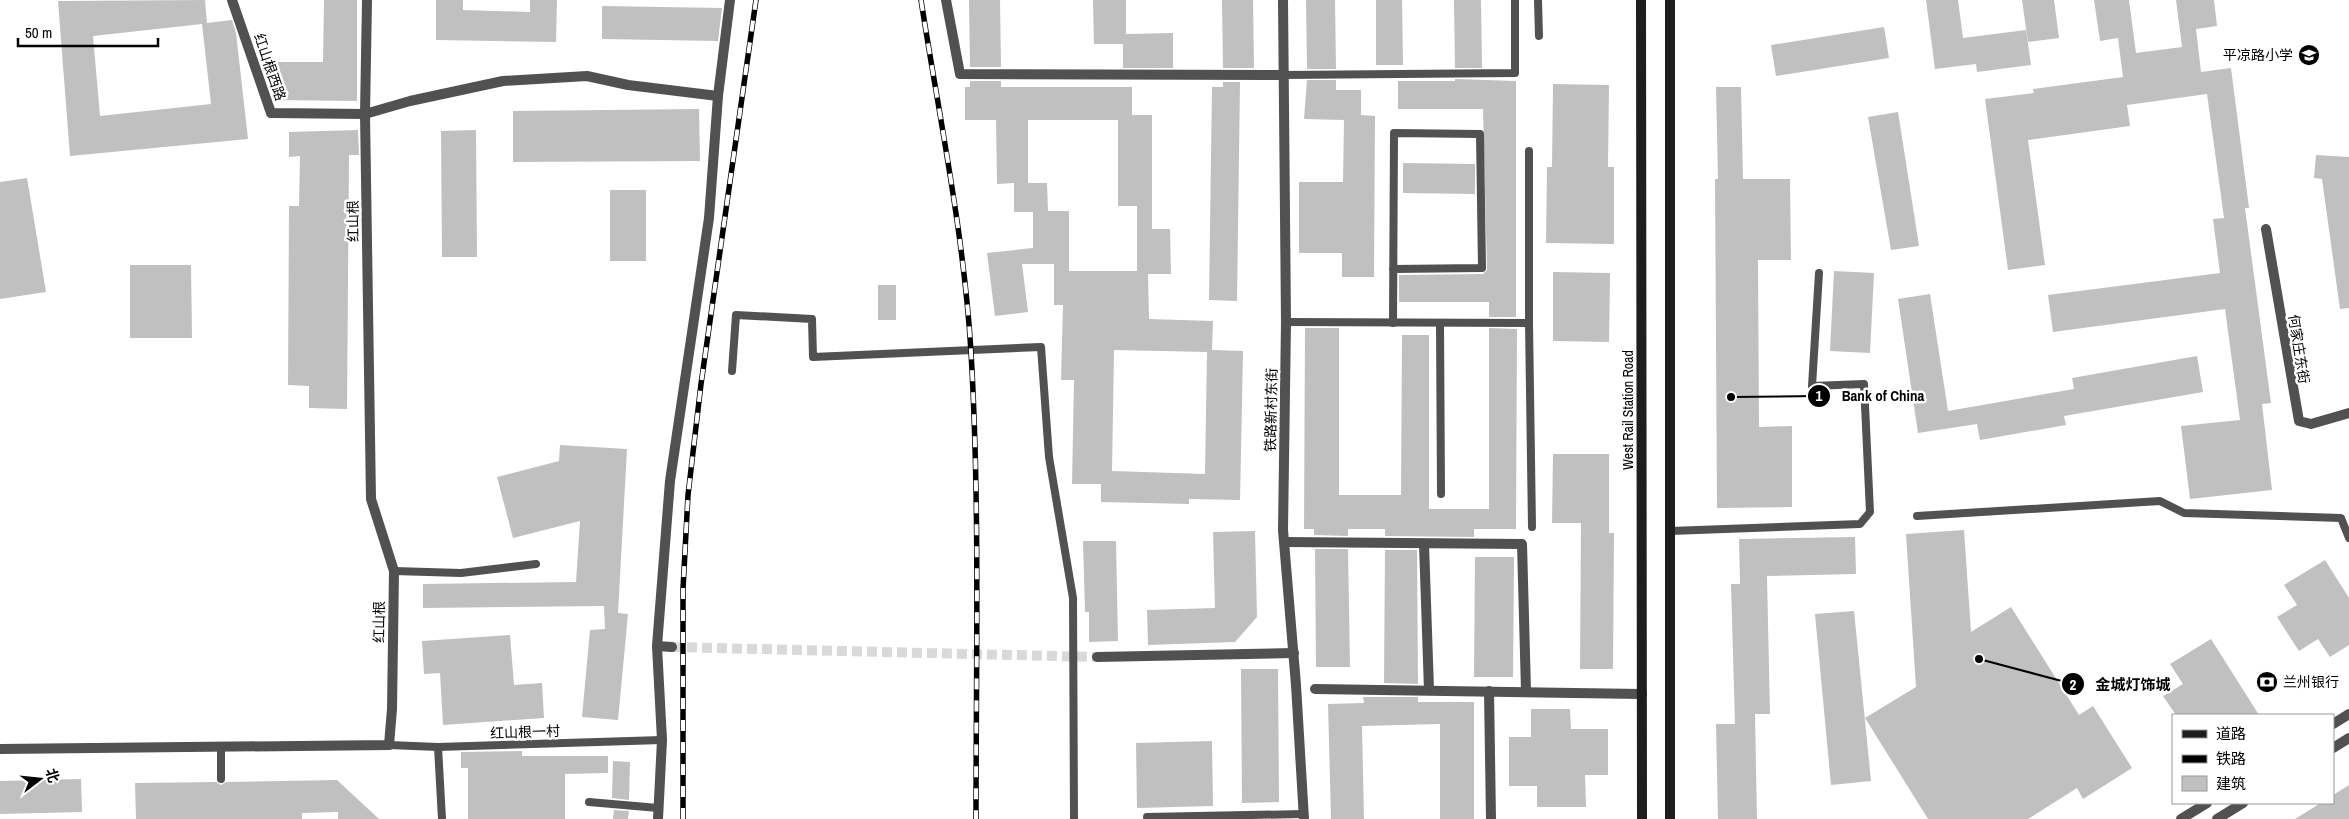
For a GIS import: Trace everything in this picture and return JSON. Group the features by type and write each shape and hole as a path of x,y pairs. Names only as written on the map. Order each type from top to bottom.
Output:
{"main road":[{"name":"West Rail Station Road","path":"1641,0 1642,819"},
{"path":"1670,0 1670,819"}],"street":[{"name":"红山根西路","path":"232,0 271,113 364,114"},
{"name":"红山根","path":"367,0 364,114 371,499 394,571 392,709 389,746"},
{"path":"658,819 662,740 657,646 670,481 709,218 718,96 730,0"},
{"path":"946,0 960,74 1284,75"},
{"name":"铁路新村东街","path":"1283,0 1286,322 1283,530 1294,653 1304,817"},
{"path":"364,114 410,101 503,81 587,76 628,85 718,96"},
{"name":"何家庄东街","path":"2266,229 2299,422 2311,424 2349,413"},
{"path":"1285,542 1522,544 1526,691"},
{"path":"1424,544 1429,690"},
{"path":"657,646 672,647"},
{"path":"1098,657 1294,653"},
{"path":"1315,689 1642,694"},
{"path":"1489,691 1491,819"},
{"path":"2334,723 2349,714"},
{"path":"2334,747 2349,738"},
{"path":"0,749 389,746"},
{"path":"2181,819 2205,804"},
{"path":"2216,819 2241,804"}],"lane":[{"path":"1284,75 1515,73 1515,0"},
{"path":"1538,0 1539,36"},
{"path":"1393,269 1482,268 1480,134 1394,133 1393,269 1393,322"},
{"path":"1529,151 1532,527"},
{"path":"1670,531 1860,524 1870,512 1864,384 1812,386 1819,273"},
{"path":"732,371 736,315 812,319 813,357 1041,348 1049,457 1074,598 1074,819"},
{"path":"1286,322 1529,323"},
{"path":"1440,323 1440,494"},
{"path":"1917,516 2160,501 2184,512 2341,518 2349,538"},
{"path":"394,571 461,573 536,564"},
{"name":"红山根一村","path":"389,746 438,747 662,740"},
{"path":"438,747 442,819"},
{"path":"222,748 222,779"},
{"path":"589,802 658,808"},
{"path":"1147,818 1304,817"}],"building":[{"path":"205,0 207,23 232,20 236,33 248,139 70,156 58,1","holes":["202,24 211,104 100,116 93,36"]},
{"path":"324,0 357,0 357,101 274,100 273,62 323,62"},
{"path":"436,0 463,0 463,10 530,12 530,0 557,0 556,42 436,40"},
{"path":"969,0 1000,0 1001,67 970,67"},
{"path":"1093,0 1126,0 1126,34 1173,33 1173,68 1123,68 1123,44 1094,44"},
{"path":"1222,0 1253,0 1254,68 1223,68"},
{"path":"1306,0 1335,0 1336,69 1307,69"},
{"path":"1376,0 1402,0 1403,65 1376,65"},
{"path":"1454,0 1481,0 1482,68 1455,68"},
{"path":"1926,0 1958,0 1963,38 2026,30 2031,65 1977,72 1976,64 1935,69"},
{"path":"2022,0 2054,0 2059,38 2028,42"},
{"path":"2094,0 2129,0 2136,53 2182,47 2176,0 2214,0 2217,26 2196,29 2201,72 2231,68 2249,208 2245,208 2271,403 2262,404 2272,490 2190,499 2181,426 2240,420 2225,309 2053,332 2048,295 2220,273 2213,219 2224,218 2207,94 2127,105 2130,126 2028,140 2045,265 2008,270 1985,99 2034,93 2033,89 2123,77 2118,38 2100,41"},
{"path":"602,6 722,8 718,41 602,39"},
{"path":"1884,27 1889,58 1776,76 1771,45"},
{"path":"1455,79 1516,81 1516,317 1489,317 1489,302 1399,302 1399,275 1483,274 1487,270 1483,109 1398,109 1398,81 1455,81"},
{"path":"1307,80 1336,80 1336,90 1361,90 1361,115 1375,116 1374,277 1342,277 1342,253 1299,253 1299,182 1343,182 1344,120 1304,119"},
{"path":"970,81 1001,81 1001,87 1132,87 1132,115 1152,115 1152,229 1170,229 1171,274 1148,274 1149,319 1213,321 1212,350 1243,351 1240,500 1189,499 1189,504 1101,502 1101,484 1072,484 1074,380 1061,380 1063,305 1054,305 1054,264 1022,264 1028,312 995,316 987,253 1033,248 1033,212 1014,212 1014,183 997,184 996,120 965,120 965,87 970,87","holes":["1028,120 1118,120 1118,206 1137,206 1137,271 1069,271 1069,211 1048,211 1047,183 1028,183","1114,350 1207,352 1205,474 1112,471"]},
{"path":"1223,82 1240,82 1237,301 1209,300 1212,87 1223,87"},
{"path":"1553,84 1609,85 1608,167 1614,167 1614,244 1546,243 1547,167 1552,167"},
{"path":"1716,87 1741,87 1743,179 1790,179 1791,260 1758,260 1759,427 1792,426 1792,507 1717,508 1715,179 1718,179"},
{"path":"699,109 700,161 513,162 513,111"},
{"path":"1898,112 1919,246 1891,250 1868,117"},
{"path":"358,130 359,155 349,155 347,409 309,408 309,386 288,385 289,206 299,206 300,156 289,157 289,132"},
{"path":"476,130 477,257 442,257 441,131"},
{"path":"2316,155 2349,157 2349,308 2340,309 2322,179 2314,178"},
{"path":"1403,163 1475,164 1475,194 1403,193"},
{"path":"27,178 46,292 0,299 0,182"},
{"path":"610,190 646,190 646,261 610,261"},
{"path":"130,265 191,265 192,338 130,338"},
{"path":"1834,271 1874,273 1870,353 1830,351"},
{"path":"1553,272 1610,273 1609,342 1553,341"},
{"path":"878,285 896,285 896,320 878,320"},
{"path":"1930,294 1948,411 2074,389 2072,378 2197,356 2203,392 2064,416 2066,425 1980,440 1977,424 1918,433 1898,299"},
{"path":"1305,328 1339,328 1339,495 1401,495 1402,335 1429,335 1429,509 1489,509 1489,328 1517,329 1516,529 1474,529 1474,537 1385,536 1385,529 1348,529 1348,536 1314,535 1314,529 1304,529"},
{"path":"560,445 627,449 618,613 628,614 618,720 582,717 590,630 605,629 604,606 423,608 423,584 576,582 580,521 513,538 497,477 559,461"},
{"path":"1553,454 1609,454 1609,533 1614,533 1613,669 1580,669 1581,523 1552,523"},
{"path":"1964,530 1971,632 2011,607 2079,715 2093,706 2132,768 2083,799 2077,788 2028,819 1928,819 1865,718 1916,687 1906,534"},
{"path":"1255,531 1257,617 1235,642 1148,645 1147,610 1215,608 1213,532"},
{"path":"1855,537 1856,574 1767,576 1770,714 1755,714 1757,819 1718,819 1716,724 1735,724 1731,584 1740,584 1739,539"},
{"path":"1083,541 1116,541 1118,641 1089,642 1089,612 1085,612"},
{"path":"1315,549 1348,549 1350,667 1316,667"},
{"path":"1385,550 1417,550 1418,684 1384,683"},
{"path":"1475,557 1514,557 1513,677 1474,677"},
{"path":"2325,560 2349,598 2349,645 2330,657 2318,639 2299,651 2277,617 2297,605 2284,585"},
{"path":"1854,611 1871,781 1831,785 1815,614"},
{"path":"510,635 514,685 542,683 544,718 443,725 440,673 424,674 422,641"},
{"path":"2211,639 2258,714 2175,714 2163,696 2183,684 2170,664"},
{"path":"1241,669 1278,669 1279,802 1242,803"},
{"path":"1363,697 1418,697 1418,702 1474,702 1474,819 1440,819 1440,724 1362,726 1364,819 1331,819 1328,704 1364,703"},
{"path":"1531,709 1570,709 1571,729 1608,729 1608,775 1585,775 1586,807 1537,807 1537,786 1509,786 1509,737 1531,737"},
{"path":"1212,741 1213,806 1137,808 1136,743"},
{"path":"522,751 522,756 608,756 608,773 565,774 565,819 468,819 468,768 461,768 461,752"},
{"path":"613,761 630,762 629,800 612,798"},
{"path":"81,779 82,812 0,814 0,781"},
{"path":"337,780 379,819 338,819 338,812 302,813 302,819 136,819 135,783 216,782 221,785 226,782"},
{"path":"2349,785 2349,819 2295,819 2319,804 2334,804 2334,794"},
{"path":"614,810 629,811 628,819 613,819"}],"tunnel":[{"path":"672,647 1097,657"}],"railway":[{"path":"683,819 683,589 688,495 701,384 756,0"},
{"path":"921,0 957,219 968,308 971,352 977,527 976,819"}],"place":[{"name":"平凉路小学","path":"2309,55"},
{"name":"Bank of China","path":"1731,397"},
{"name":"金城灯饰城","path":"1979,659"},
{"name":"兰州银行","path":"2267,682"}]}
